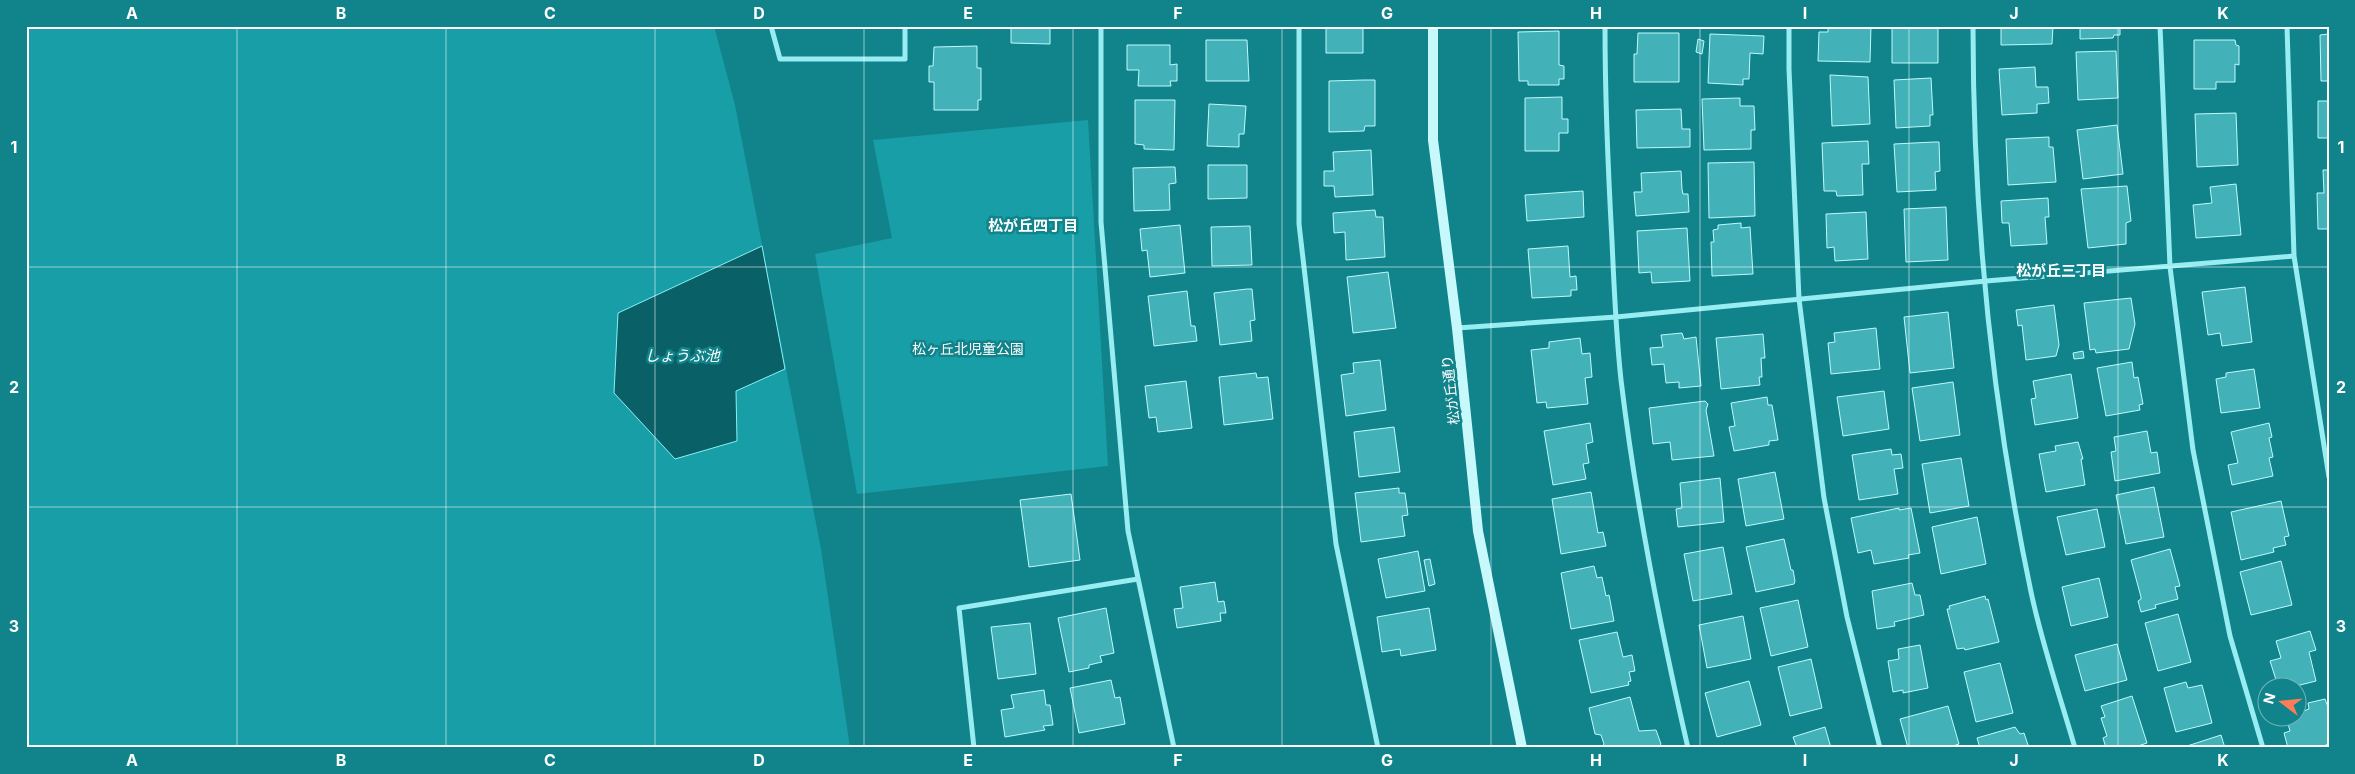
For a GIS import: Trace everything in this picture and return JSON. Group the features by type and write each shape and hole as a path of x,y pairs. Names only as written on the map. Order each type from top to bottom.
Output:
{"street":[{"path":"771,26 780,59 904,59 904,26"},
{"path":"1101,26 1101,222 1128,531 1174,748"},
{"path":"1299,26 1299,224 1336,544 1378,748"},
{"name":"松が丘通り","path":"1433,26 1433,140 1457,328 1478,531 1522,748"},
{"path":"1605,26 1605,114 1621,380 1641,509 1668,660 1688,748"},
{"path":"1789,26 1789,69 1799,299 1824,498 1847,617 1880,748"},
{"path":"1974,26 1977,190 1994,374 2030,584 2075,748"},
{"path":"2160,26 2170,267 2192,450 2230,636 2263,748"},
{"path":"2287,26 2294,256 2329,477"},
{"path":"1457,328 1616,317 1986,281 2294,256"},
{"path":"974,748 959,608 1138,579"}],"green space":[{"path":"26,26 714,26 735,105 821,549 850,748 26,748"},
{"name":"松ヶ丘北児童公園","path":"1088,120 1108,466 857,494 815,254 892,238 873,140"}],"water":[{"name":"しょうぶ池","path":"762,246 785,369 736,391 737,441 675,459 614,393 618,313"}],"building":[{"path":"1011,26 1050,26 1050,44 1011,43"},
{"path":"1326,26 1363,26 1363,53 1326,53"},
{"path":"1828,26 1871,26 1870,62 1818,61 1819,32 1828,32"},
{"path":"1892,26 1938,26 1938,63 1892,63"},
{"path":"2001,26 2053,26 2052,44 2001,45"},
{"path":"2080,26 2120,26 2120,35 2114,35 2113,38 2080,39"},
{"path":"1559,31 1559,65 1564,66 1564,79 1559,79 1559,85 1528,85 1528,81 1519,81 1518,32"},
{"path":"1638,33 1679,33 1679,82 1634,82 1634,54 1637,54"},
{"path":"1710,34 1764,36 1763,54 1750,53 1749,79 1743,79 1743,85 1708,83"},
{"path":"2329,34 2329,81 2321,81 2320,35"},
{"path":"1698,39 1704,41 1702,54 1696,52"},
{"path":"1206,40 1247,40 1249,81 1206,81"},
{"path":"2194,40 2235,40 2236,45 2239,46 2239,65 2235,64 2235,82 2216,82 2216,89 2194,89"},
{"path":"1127,45 1170,45 1170,65 1177,64 1177,81 1170,81 1171,86 1138,86 1139,70 1127,70"},
{"path":"977,46 977,68 981,68 981,100 978,100 978,110 934,110 934,82 929,82 929,66 933,66 934,47"},
{"path":"2116,51 2118,98 2078,100 2076,52"},
{"path":"2035,67 2036,87 2048,87 2049,103 2037,104 2037,113 2002,115 1999,69"},
{"path":"1830,75 1868,77 1870,124 1832,126"},
{"path":"1931,78 1933,115 1930,115 1930,126 1896,128 1894,80"},
{"path":"1375,80 1375,126 1365,126 1364,131 1329,132 1329,81"},
{"path":"1562,97 1562,119 1568,119 1568,133 1559,133 1559,151 1525,151 1525,98"},
{"path":"1740,98 1740,106 1754,106 1755,130 1751,130 1751,149 1704,150 1702,99"},
{"path":"1135,100 1175,100 1174,150 1144,149 1144,145 1135,144"},
{"path":"2318,101 2329,101 2329,138 2318,138"},
{"path":"1209,104 1246,106 1244,134 1239,134 1239,147 1207,146"},
{"path":"1681,109 1682,129 1690,129 1690,147 1637,148 1636,110"},
{"path":"2236,113 2238,165 2197,167 2195,114"},
{"path":"2117,125 2123,174 2083,179 2077,130"},
{"path":"2049,137 2049,147 2053,147 2056,182 2008,185 2006,139"},
{"path":"1868,141 1869,164 1862,164 1863,195 1837,196 1836,191 1824,191 1822,143"},
{"path":"1939,142 1940,171 1935,172 1936,190 1897,192 1894,144"},
{"path":"1371,150 1373,195 1335,197 1334,186 1324,186 1324,171 1334,171 1333,152"},
{"path":"1754,162 1755,216 1709,218 1708,163"},
{"path":"1208,165 1247,165 1247,198 1208,199"},
{"path":"1175,167 1176,183 1169,184 1170,210 1134,211 1133,168"},
{"path":"2323,170 2329,170 2329,229 2318,229 2317,193 2324,193"},
{"path":"1681,171 1683,194 1688,194 1689,212 1636,216 1634,192 1642,192 1641,173"},
{"path":"2236,184 2241,235 2196,238 2193,205 2212,203 2210,187"},
{"path":"2127,186 2131,221 2126,223 2126,244 2088,248 2081,189"},
{"path":"1583,191 1584,217 1527,221 1525,195"},
{"path":"2048,198 2049,217 2045,217 2047,244 2011,246 2009,223 2002,223 2001,201"},
{"path":"1946,207 1948,260 1906,262 1904,209"},
{"path":"1375,210 1376,217 1383,217 1385,257 1346,260 1345,232 1334,233 1333,213"},
{"path":"1866,212 1868,259 1835,261 1834,247 1827,248 1826,214"},
{"path":"1741,223 1741,228 1750,227 1753,274 1712,276 1711,242 1714,242 1713,230 1718,229 1718,225"},
{"path":"1180,225 1185,273 1150,277 1147,250 1142,251 1140,229"},
{"path":"1250,226 1252,265 1212,266 1211,227"},
{"path":"1687,228 1690,281 1652,283 1651,272 1639,273 1637,231"},
{"path":"1568,246 1570,277 1576,276 1577,290 1571,290 1571,296 1532,298 1528,249"},
{"path":"1388,272 1396,328 1353,333 1347,277"},
{"path":"2245,287 2252,342 2222,346 2220,333 2208,335 2202,292"},
{"path":"1252,289 1255,320 1250,321 1252,341 1220,345 1214,293"},
{"path":"1187,291 1191,326 1195,326 1197,341 1154,346 1148,296"},
{"path":"2131,298 2135,324 2129,349 2096,353 2095,349 2090,350 2084,303"},
{"path":"2054,305 2059,345 2056,356 2026,360 2022,325 2018,326 2016,310"},
{"path":"1948,312 1954,368 1910,373 1904,317"},
{"path":"1876,328 1880,369 1831,374 1828,343 1835,342 1834,333"},
{"path":"1682,333 1684,339 1696,337 1701,386 1679,388 1679,382 1666,383 1664,364 1652,365 1650,348 1663,347 1661,335"},
{"path":"1763,334 1765,358 1761,358 1762,377 1759,377 1760,385 1721,389 1716,338"},
{"path":"1580,338 1582,354 1590,353 1592,377 1585,378 1588,404 1547,408 1546,402 1537,403 1531,350 1549,348 1549,342"},
{"path":"2083,351 2084,358 2074,359 2073,353"},
{"path":"1380,360 1386,410 1346,416 1341,375 1354,373 1353,363"},
{"path":"2132,362 2134,378 2138,377 2143,404 2139,405 2140,410 2106,416 2097,368"},
{"path":"2254,369 2260,408 2221,413 2216,379 2226,377 2226,373"},
{"path":"1256,373 1257,378 1268,377 1273,419 1224,425 1219,377"},
{"path":"2071,374 2078,418 2035,425 2031,399 2036,398 2033,381"},
{"path":"1186,381 1192,428 1158,432 1156,417 1149,418 1145,386"},
{"path":"1953,382 1960,435 1920,441 1912,388"},
{"path":"1884,391 1889,429 1843,436 1837,397"},
{"path":"1767,397 1768,405 1772,405 1778,440 1769,441 1769,445 1734,451 1729,427 1735,426 1731,403"},
{"path":"1705,401 1708,404 1706,410 1714,456 1672,460 1670,442 1653,444 1649,408"},
{"path":"1590,423 1593,442 1586,444 1589,463 1583,464 1586,479 1553,485 1544,431"},
{"path":"2269,423 2272,437 2269,438 2273,457 2269,458 2273,476 2232,485 2228,465 2238,463 2231,432"},
{"path":"1394,427 1400,472 1359,477 1354,432"},
{"path":"2147,431 2151,453 2157,452 2160,473 2115,481 2111,452 2116,451 2114,437"},
{"path":"2078,442 2083,459 2081,459 2085,485 2046,492 2039,454 2056,451 2055,446"},
{"path":"1891,449 1892,455 1901,454 1903,468 1894,469 1898,494 1859,500 1852,455"},
{"path":"1961,458 1969,506 1930,513 1922,464"},
{"path":"1775,472 1784,519 1746,526 1738,479"},
{"path":"1720,478 1724,522 1678,527 1676,509 1682,508 1680,483"},
{"path":"2154,487 2164,537 2126,544 2116,495"},
{"path":"1399,488 1399,493 1405,493 1408,515 1402,516 1405,536 1361,542 1355,493"},
{"path":"1591,492 1598,533 1603,532 1606,546 1561,554 1552,499"},
{"path":"1071,494 1080,560 1029,567 1020,500"},
{"path":"2281,501 2289,536 2284,537 2286,545 2273,548 2274,552 2241,560 2231,512"},
{"path":"1899,508 1899,510 1911,508 1920,553 1908,555 1909,558 1874,564 1871,550 1858,553 1851,518"},
{"path":"2097,509 2105,547 2066,555 2057,517"},
{"path":"1977,517 1986,564 1941,574 1932,527"},
{"path":"1784,539 1791,570 1793,570 1794,584 1756,592 1746,547"},
{"path":"1723,547 1732,594 1693,601 1684,554"},
{"path":"2170,549 2180,586 2175,587 2178,599 2155,605 2156,608 2141,612 2138,601 2141,597 2131,560"},
{"path":"1418,551 1425,591 1386,598 1378,559"},
{"path":"1430,559 1435,584 1429,586 1424,560"},
{"path":"2281,561 2292,605 2251,615 2240,572"},
{"path":"1594,566 1597,578 1602,577 1606,596 1609,595 1614,621 1571,629 1561,573"},
{"path":"2099,578 2108,617 2071,626 2062,587"},
{"path":"1215,582 1218,602 1224,601 1226,613 1220,613 1221,621 1177,628 1174,609 1183,608 1180,587"},
{"path":"1912,583 1915,595 1920,595 1924,615 1894,622 1895,626 1877,629 1872,591"},
{"path":"1985,596 1986,600 1988,599 1999,642 1965,650 1964,648 1957,649 1947,609 1950,609 1949,606"},
{"path":"1798,600 1808,647 1771,656 1760,608"},
{"path":"1106,608 1114,653 1100,656 1102,662 1089,665 1089,668 1069,672 1058,618"},
{"path":"1429,608 1436,650 1401,656 1400,649 1382,652 1377,617"},
{"path":"2178,614 2191,662 2158,671 2145,623"},
{"path":"1743,616 1751,659 1707,668 1699,625"},
{"path":"1030,623 1036,674 998,679 991,627"},
{"path":"2310,631 2316,650 2309,652 2316,681 2308,683 2308,676 2275,676 2270,661 2281,658 2276,641"},
{"path":"1617,632 1623,657 1632,655 1635,671 1629,672 1631,681 1628,682 1629,685 1591,693 1579,640"},
{"path":"2117,644 2127,680 2085,691 2075,655"},
{"path":"1920,645 1928,688 1903,693 1903,690 1893,692 1888,661 1899,659 1898,649"},
{"path":"1811,659 1822,708 1790,716 1778,667"},
{"path":"2000,663 2013,713 1976,722 1964,672"},
{"path":"1111,680 1115,698 1120,697 1125,724 1079,733 1070,688"},
{"path":"1749,681 1761,725 1717,737 1705,693"},
{"path":"2186,682 2188,688 2202,685 2212,723 2176,732 2164,688"},
{"path":"1044,690 1046,705 1050,705 1053,725 1043,726 1045,730 1005,737 1001,710 1014,708 1011,695"},
{"path":"2132,696 2147,743 2132,748 2106,748 2103,738 2107,736 2101,718 2105,717 2101,706"},
{"path":"1630,697 1639,731 1656,730 1661,744 1658,748 1601,748 1604,744 1601,735 1595,734 1589,708"},
{"path":"2325,699 2329,710 2329,744 2317,748 2288,748 2284,733 2290,731 2289,726 2308,726 2308,703"},
{"path":"1948,706 1959,744 1947,748 1908,748 1900,719"},
{"path":"1825,727 1831,748 1797,748 1793,737"},
{"path":"2015,727 2020,734 2024,733 2029,748 1980,748 1977,738"},
{"path":"2221,735 2225,748 2181,748"}],"district":[{"name":"松が丘四丁目","path":"1033,225"},
{"name":"松が丘三丁目","path":"2061,270"}]}
